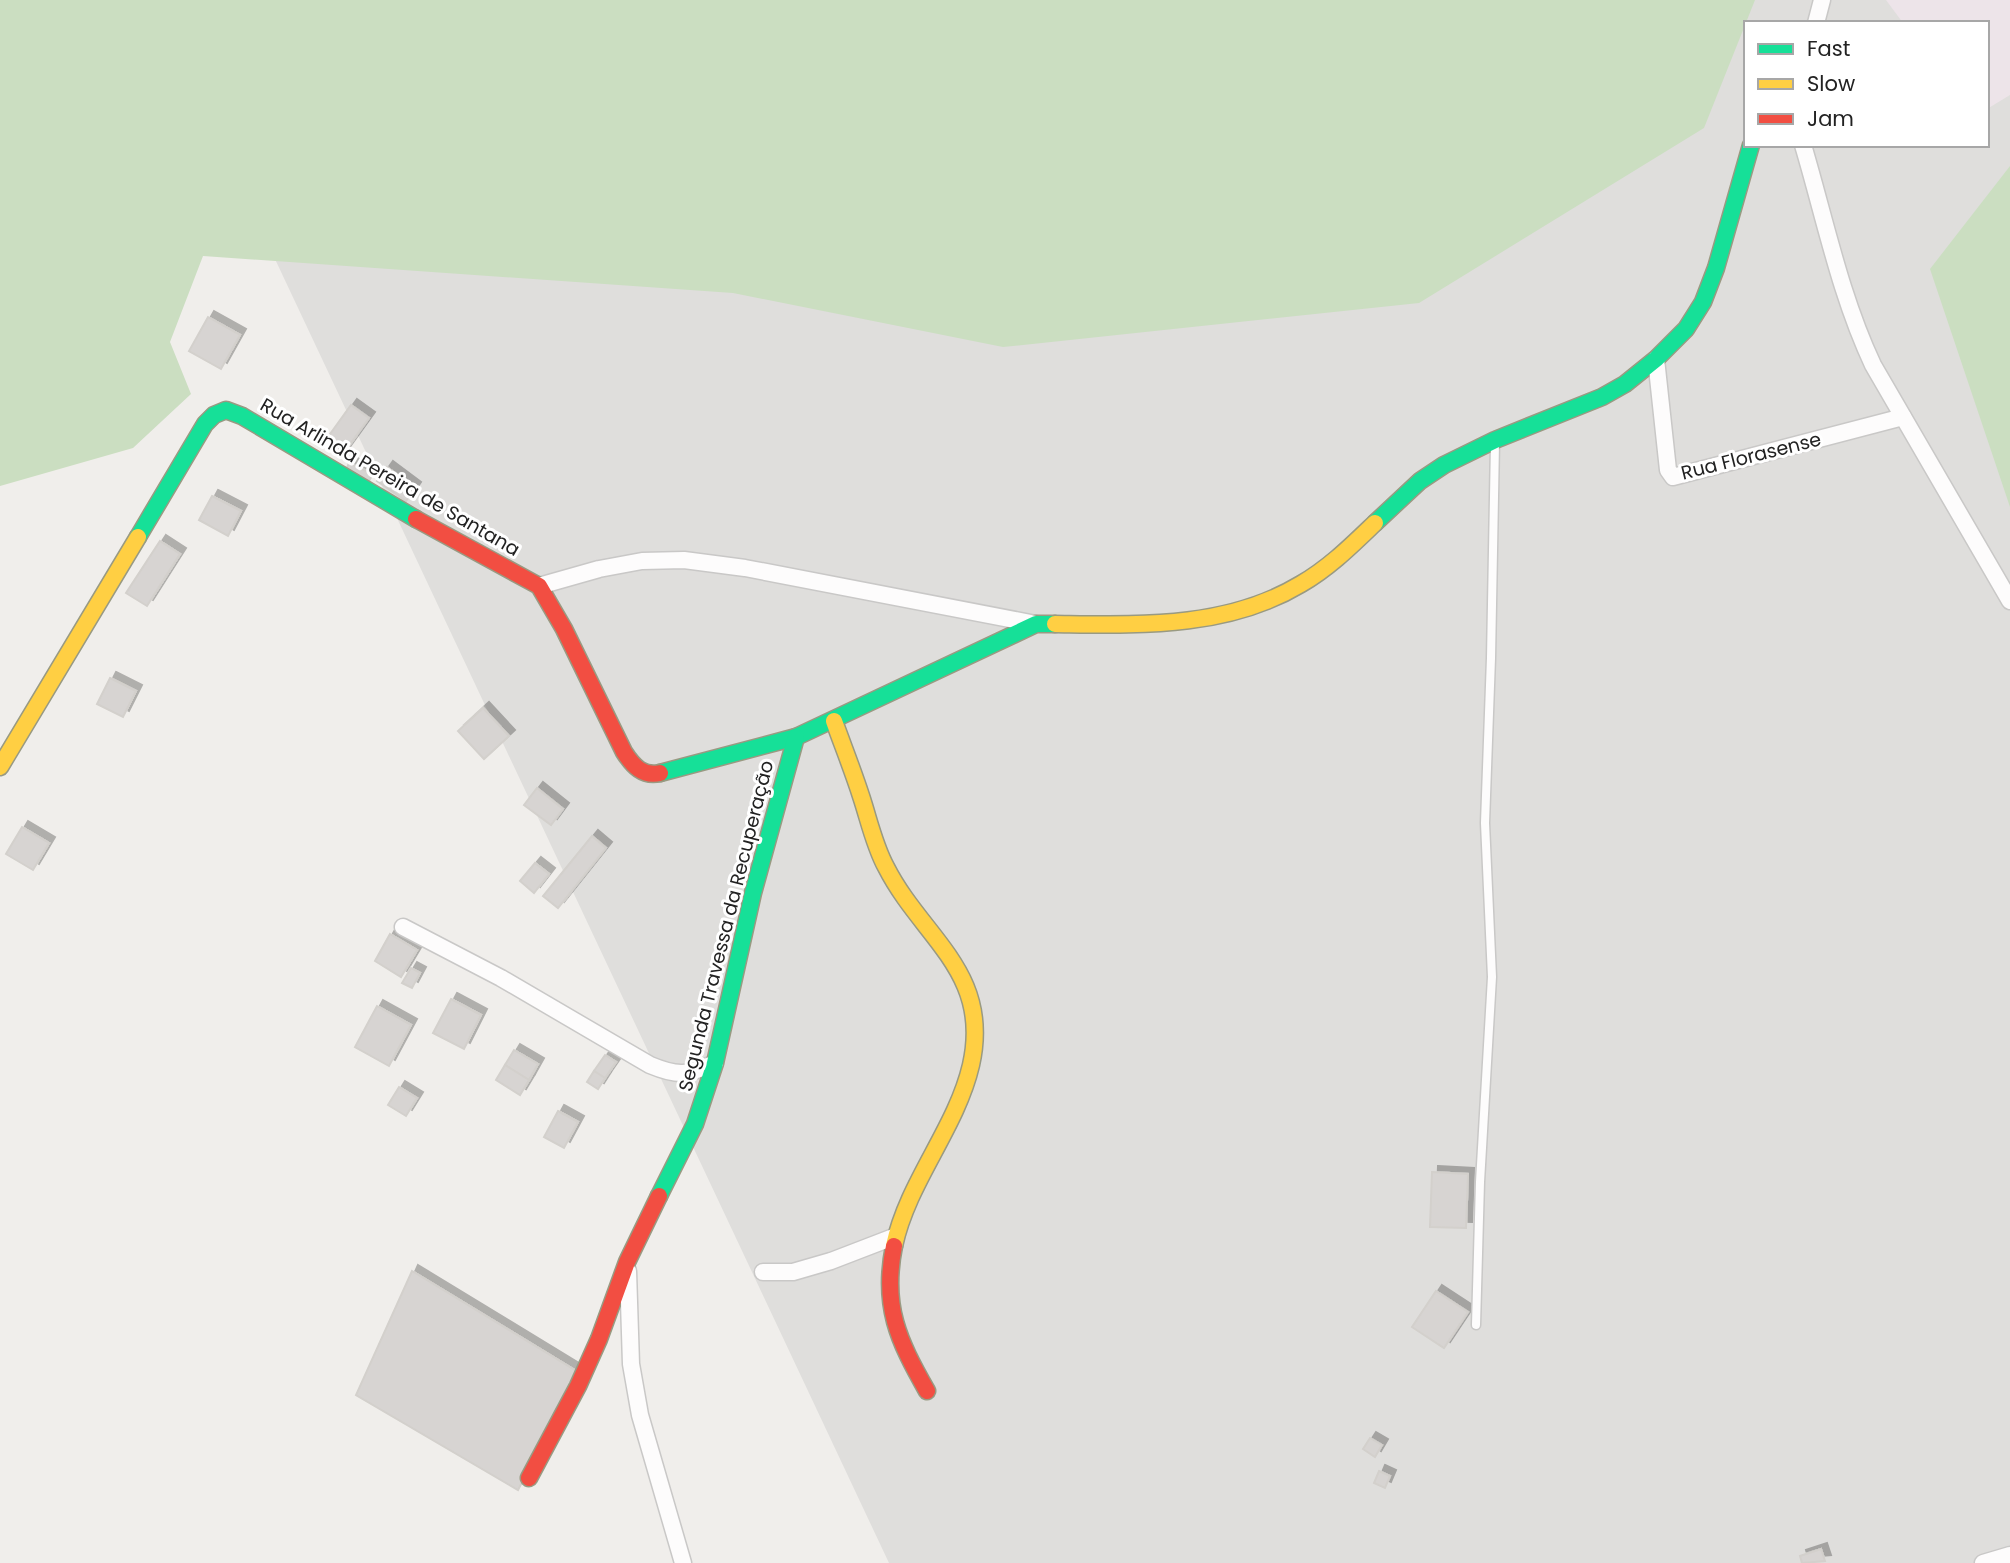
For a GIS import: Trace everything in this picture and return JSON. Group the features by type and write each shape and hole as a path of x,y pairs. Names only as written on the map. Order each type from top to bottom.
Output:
{"street":[{"path":"1817,21 1822,0"},
{"name":"Segunda Travessa da Recuperação","path":"539,586 564,629 624,752 634,767 652,775 796,737 834,722 1036,624 1119,625 1197,621 1255,606 1300,584 1336,559 1420,481 1444,465 1495,440 1602,397 1625,384 1656,359 1686,329 1703,302 1716,268 1750,147"},
{"path":"1804,147 1852,317 1873,365 2010,601"},
{"name":"Rua Florasense","path":"1656,359 1668,470 1673,477 1903,417"},
{"name":"Rua Arlinda Pereira de Santana","path":"0,766 73,648 189,448 214,415 226,410 242,416 453,541 539,586"},
{"path":"539,586 599,569 642,561 684,560 770,572 1036,624"},
{"path":"834,722 885,866 918,918 951,957 965,981 971,1000 973,1058 964,1087 902,1217 891,1251 888,1288 894,1322 905,1350 927,1391"},
{"name":"Segunda Travessa da Recuperação","path":"683,1563 640,1415 631,1364 627,1262 695,1124 715,1063 752,893 796,737"},
{"path":"403,927 501,978 650,1065 669,1073 684,1075 715,1063"},
{"path":"763,1272 793,1272 831,1261 896,1236"},
{"path":"529,1478 578,1386 599,1339 627,1262"},
{"path":"1983,1563 2010,1555"}],"lane":[{"path":"1476,1325 1480,1182 1492,977 1485,823 1495,440"}],"shaded area":[{"path":"153,0 2010,0 2010,1563 889,1563"},
{"path":"1886,0 2010,0 2010,95 1989,108 1989,21 1902,21"}],"green space":[{"path":"0,0 1755,0 1747,21 1744,21 1744,28 1704,128 1419,303 1003,347 733,293 203,256 170,342 191,394 133,448 0,486"},
{"path":"2010,166 2010,507 1930,269"}],"building":[{"path":"208,317 240,335 221,369 189,351"},
{"path":"351,405 369,418 343,454 325,441"},
{"path":"349,463 373,474 369,481 346,470"},
{"path":"387,467 415,488 406,501 377,481"},
{"path":"212,496 241,511 228,536 199,520"},
{"path":"160,541 180,554 147,606 126,593"},
{"path":"110,678 136,691 123,717 97,704"},
{"path":"483,708 509,736 484,759 458,731"},
{"path":"537,788 563,809 551,825 524,805"},
{"path":"22,827 49,843 33,870 6,854"},
{"path":"592,836 606,848 558,908 543,896"},
{"path":"535,863 549,874 534,893 520,881"},
{"path":"390,934 417,950 401,977 375,961"},
{"path":"411,968 420,973 412,988 402,983"},
{"path":"451,999 481,1015 464,1049 433,1033"},
{"path":"377,1006 411,1025 389,1066 355,1047"},
{"path":"514,1050 538,1064 529,1080 505,1065"},
{"path":"605,1055 616,1062 605,1078 594,1071"},
{"path":"505,1065 529,1080 520,1095 496,1080"},
{"path":"594,1071 605,1078 598,1089 587,1082"},
{"path":"399,1087 417,1098 406,1116 388,1105"},
{"path":"558,1111 578,1122 564,1148 544,1137"},
{"path":"1432,1172 1468,1174 1466,1228 1430,1227"},
{"path":"412,1271 578,1372 518,1490 356,1395"},
{"path":"1436,1291 1468,1312 1444,1348 1412,1327"},
{"path":"1370,1438 1382,1445 1375,1457 1363,1449"},
{"path":"1379,1471 1390,1476 1385,1488 1374,1483"},
{"path":"1821,1549 1825,1561 1802,1563 1800,1556"}],"traffic: fast":[{"path":"1375,523 1420,481 1444,465 1495,440 1602,397 1625,384 1656,359 1686,329 1703,302 1716,268 1750,147"},
{"path":"138,537 205,424 214,415 226,410 242,416 416,519"},
{"path":"660,773 796,737 1036,624 1055,624"},
{"path":"659,1196 695,1124 715,1063 753,893 796,737"}],"traffic: slow":[{"path":"1055,624 1150,624 1212,617 1243,609 1272,599 1311,578 1340,556 1375,523"},
{"path":"0,767 138,537"},
{"path":"834,721 882,859 901,892 950,958 963,980 972,1005 975,1033 971,1065 964,1088 910,1199 894,1246"}],"traffic: jam":[{"path":"416,519 539,586 564,629 624,752 631,762 644,772 660,773"},
{"path":"529,1478 578,1386 599,1339 627,1262 659,1196"},
{"path":"894,1246 890,1287 895,1322 927,1391"}]}
